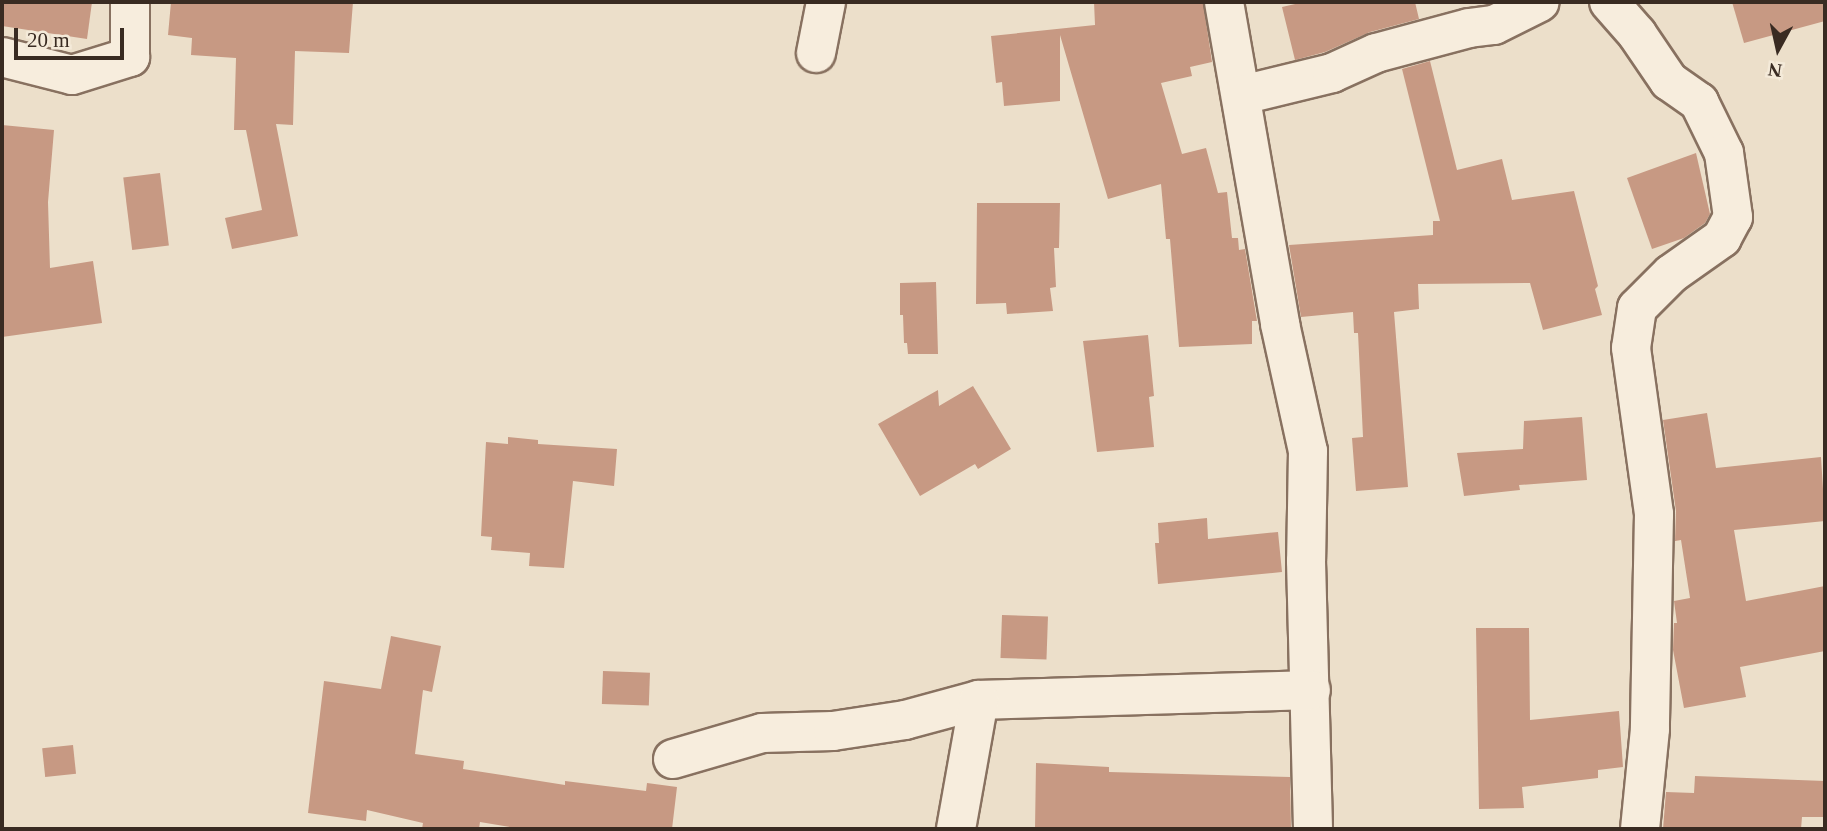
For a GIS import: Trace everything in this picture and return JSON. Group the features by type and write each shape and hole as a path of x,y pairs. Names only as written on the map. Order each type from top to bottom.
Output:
{"street":[{"path":"2,57 72,75 130,57 130,2"},
{"path":"816,52 826,2"},
{"path":"1224,2 1280,324 1308,451 1306,561 1313,829"},
{"path":"1242,95 1332,72 1376,54 1469,28 1494,25 1540,2"},
{"path":"1609,2 1637,34 1669,81 1699,102 1724,153 1733,217 1722,239 1671,274 1637,308 1631,348 1654,514 1651,716 1640,829"},
{"path":"673,759 761,733 833,731 905,720 979,700 1311,690"},
{"path":"956,829 979,700"}],"building":[{"path":"2,2 92,2 87,39 2,26"},
{"path":"171,2 353,2 349,53 295,51 293,125 276,124 298,236 232,249 225,218 262,210 246,130 234,130 236,58 191,55 192,38 168,35"},
{"path":"1094,2 1203,2 1212,62 1190,67 1192,76 1161,83 1182,154 1206,148 1218,193 1227,192 1232,238 1238,238 1239,250 1245,249 1257,321 1252,321 1252,344 1179,347 1170,239 1166,239 1161,184 1108,199 1060,35 1060,101 1004,106 1002,82 996,83 991,36 1095,25"},
{"path":"1304,2 1415,2 1419,19 1370,32 1325,52 1295,60 1282,7"},
{"path":"1732,2 1825,2 1825,21 1744,43"},
{"path":"1430,61 1457,170 1502,159 1512,200 1574,191 1598,286 1595,289 1602,315 1543,330 1530,283 1418,284 1419,309 1394,312 1408,487 1356,491 1352,438 1363,437 1358,333 1354,333 1353,312 1301,317 1289,245 1433,235 1433,221 1440,221 1402,69"},
{"path":"2,125 54,130 48,202 50,268 93,261 102,323 2,337"},
{"path":"1696,153 1710,214 1705,223 1684,238 1652,249 1627,178"},
{"path":"160,173 169,245 132,250 123,178"},
{"path":"977,203 1060,203 1059,248 1054,248 1056,287 1050,288 1053,311 1007,314 1006,303 976,304"},
{"path":"936,282 938,354 908,354 907,343 904,343 903,315 900,315 900,283"},
{"path":"1148,335 1154,396 1149,397 1154,447 1097,452 1083,341"},
{"path":"973,386 1011,449 978,469 975,464 920,496 878,424 938,390 939,406"},
{"path":"1707,413 1716,468 1821,457 1825,521 1734,530 1746,601 1825,586 1825,651 1740,667 1746,697 1684,708 1673,650 1674,623 1677,623 1674,601 1690,598 1681,540 1675,541 1676,511 1663,420"},
{"path":"1582,417 1587,480 1519,485 1520,490 1464,496 1457,453 1523,449 1524,421"},
{"path":"508,437 538,440 538,444 617,449 614,486 573,481 564,568 529,566 530,553 491,550 492,537 481,536 486,442 508,444"},
{"path":"1207,518 1208,539 1278,532 1282,572 1158,584 1155,543 1159,543 1158,523"},
{"path":"1002,615 1048,617 1046,660 1000,658"},
{"path":"1476,628 1529,628 1530,720 1619,711 1623,767 1598,770 1598,778 1522,787 1524,808 1479,809"},
{"path":"391,636 441,646 432,692 423,690 415,754 464,761 463,769 565,785 565,781 646,791 647,783 677,787 672,829 522,829 480,822 479,829 422,829 423,823 367,810 366,821 308,813 324,681 381,689"},
{"path":"603,671 650,673 649,706 602,704"},
{"path":"73,745 76,774 45,777 42,748"},
{"path":"1036,763 1109,767 1109,772 1290,777 1291,829 1035,829"},
{"path":"1695,776 1825,781 1825,817 1802,817 1801,829 1663,829 1666,792 1694,793"}]}
